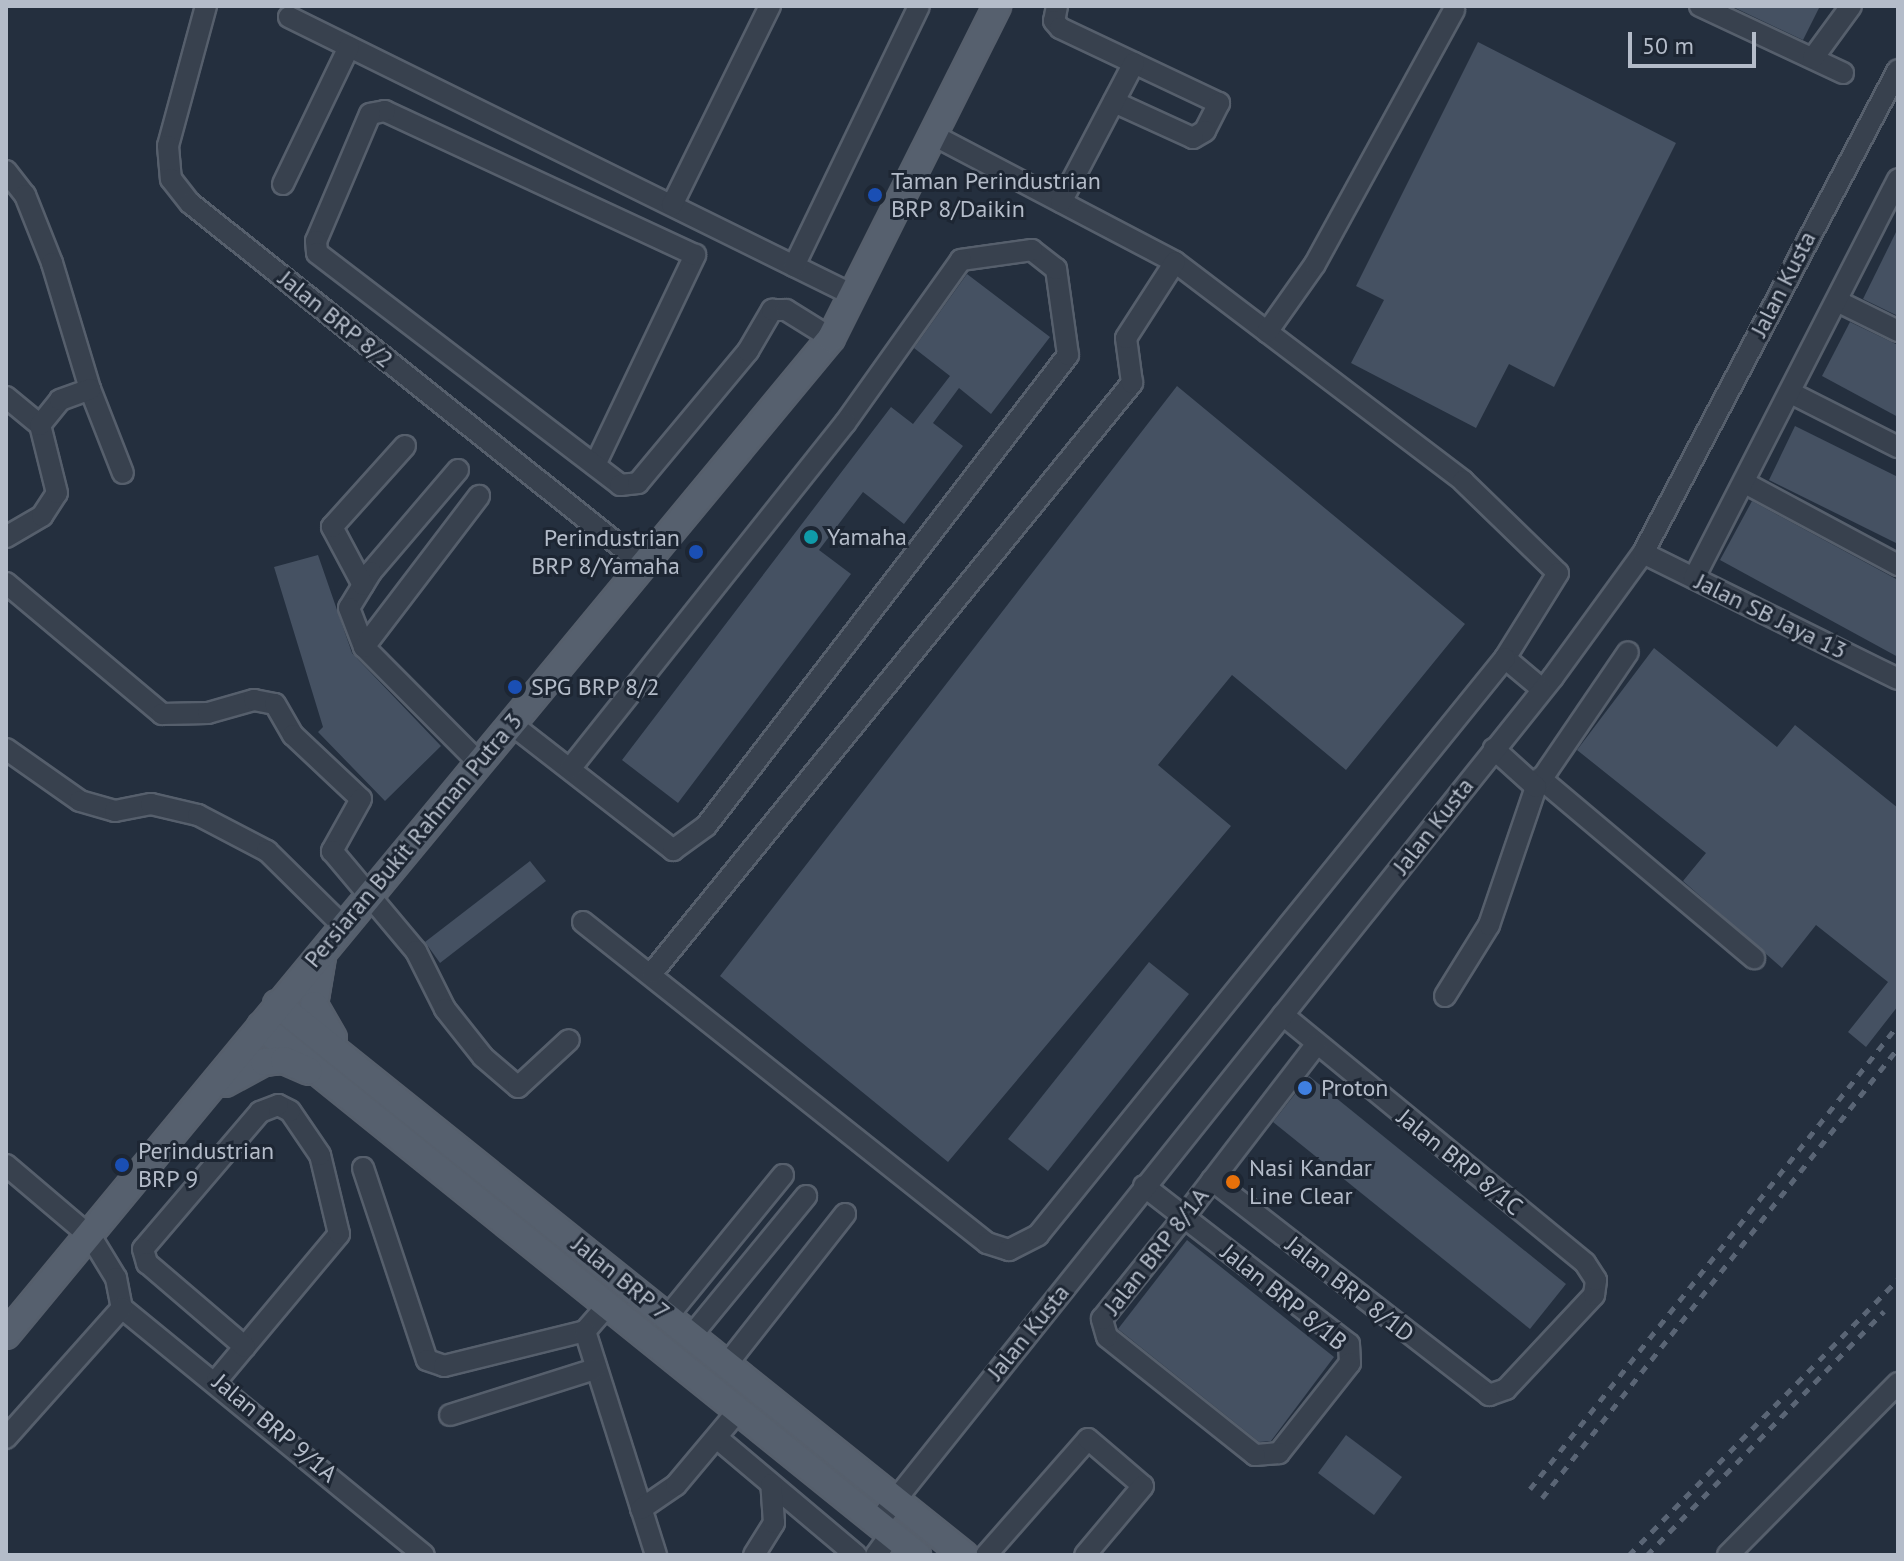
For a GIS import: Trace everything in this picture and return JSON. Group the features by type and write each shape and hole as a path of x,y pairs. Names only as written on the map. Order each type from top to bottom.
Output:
{"main road":[{"name":"Persiaran Bukit Rahman Putra 3","path":"6,1335 210,1095 277,1004 831,338 935,136 997,6"},
{"path":"335,936 314,1005 321,1024 354,1062"},
{"name":"Jalan BRP 7","path":"277,1004 354,1062 964,1555"},
{"name":"Jalan BRP 7","path":"261,1026 738,1411 881,1537 917,1555"},
{"path":"210,1095 238,1073 284,1060 343,1091"}],"street":[{"name":"Jalan BRP 8/2","path":"206,6 168,146 171,179 190,203 644,565"},
{"path":"672,205 770,6"},
{"path":"794,266 919,6"},
{"path":"1057,6 1054,21 1060,28 1219,103 1205,131 1193,138 1114,102"},
{"path":"1700,6 1843,73"},
{"path":"1813,58 1851,6"},
{"path":"1267,332 1315,264 1454,10"},
{"path":"289,17 855,296"},
{"path":"283,184 349,47"},
{"path":"1061,202 1134,63"},
{"name":"Jalan Kusta","path":"881,1537 894,1499 1542,689 1643,553 1898,70"},
{"path":"595,465 695,255 385,111 370,114 316,241 317,253 595,465 625,487 638,483 748,351 772,310 786,310 831,338"},
{"path":"583,922 652,973 987,1243 1009,1250 1038,1235 1505,658 1558,573 1463,481 1175,262 935,136"},
{"path":"6,171 25,195 52,263 90,389 123,473"},
{"path":"1694,578 1793,394 1837,301 1891,208 1898,179"},
{"path":"510,723 673,850 706,826 1068,355 1056,269 1032,250 961,260 845,423 570,769"},
{"path":"652,973 1132,383 1126,338 1175,262"},
{"path":"1837,301 1898,331"},
{"path":"40,425 60,400 90,389"},
{"path":"1793,394 1898,447"},
{"path":"6,397 40,425 57,493 42,516 6,537"},
{"path":"363,585 332,527 405,446"},
{"path":"458,470 363,585 349,608 364,647 479,763"},
{"path":"1745,483 1898,565"},
{"path":"364,647 479,496"},
{"name":"Jalan SB Jaya 13","path":"1643,553 1898,679"},
{"path":"6,583 162,714 208,713 254,700 275,704 293,735 361,799 332,851 416,951 455,1021 483,1057 518,1087 569,1040"},
{"path":"1445,996 1489,925 1538,782 1628,652"},
{"path":"1505,658 1542,689"},
{"path":"6,749 80,801 115,811 151,804 212,822 267,851 335,936"},
{"path":"1494,749 1754,958"},
{"name":"Jalan BRP 8/1C","path":"1283,1015 1585,1263 1596,1280 1594,1295 1516,1378 1489,1395"},
{"name":"Jalan BRP 8/1A","path":"1267,1458 1255,1455 1101,1327 1316,1045"},
{"path":"217,1380 245,1347 339,1234 320,1155 290,1111 278,1105 260,1112 143,1249 147,1263 245,1347"},
{"path":"6,1165 91,1237 116,1278 122,1308 6,1438"},
{"path":"363,1168 427,1360 444,1366 585,1331 606,1307"},
{"path":"668,1316 783,1175"},
{"name":"Jalan BRP 8/1D","path":"1212,1180 1489,1395"},
{"name":"Jalan BRP 8/1B","path":"1144,1186 1349,1344 1350,1363 1279,1453 1267,1458"},
{"path":"692,1335 806,1196"},
{"path":"727,1364 845,1214"},
{"name":"Jalan BRP 9/1A","path":"122,1308 217,1380 424,1555"},
{"path":"585,1331 656,1555"},
{"path":"450,1415 595,1369"},
{"path":"1728,1555 1898,1383"},
{"path":"641,1509 676,1485 738,1411"},
{"path":"717,1438 856,1555"},
{"path":"986,1555 1088,1439 1143,1486 1085,1555"},
{"path":"754,1555 774,1523 771,1484"}],"building":[{"path":"1731,6 1820,6 1803,40"},
{"path":"1478,42 1676,143 1554,387 1509,364 1476,428 1351,363 1384,300 1356,286"},
{"path":"1898,228 1898,316 1863,299"},
{"name":"Yamaha","path":"967,274 1050,337 991,414 959,388 933,423 963,446 904,524 863,492 819,550 851,574 678,803 622,760 891,407 913,424 950,376 914,348"},
{"path":"1850,322 1898,345 1898,417 1822,376"},
{"path":"1177,386 1465,624 1346,770 1232,675 1158,765 1231,826 948,1162 720,976"},
{"path":"1795,426 1898,477 1898,544 1769,480"},
{"path":"1752,501 1898,580 1898,657 1720,560"},
{"path":"318,555 352,653 441,746 385,801 318,732 323,727 274,567"},
{"path":"1654,648 1777,747 1795,725 1898,808 1898,1006 1866,1047 1848,1032 1888,982 1816,925 1782,968 1683,881 1706,853 1577,750"},
{"path":"530,861 546,881 440,963 425,942"},
{"path":"1149,962 1189,994 1048,1171 1008,1139"},
{"path":"1309,1076 1566,1284 1530,1329 1273,1122"},
{"path":"1187,1240 1334,1357 1271,1441 1259,1442 1118,1329"},
{"path":"1346,1435 1402,1477 1374,1515 1318,1473"}],"railway":[{"path":"1530,1489 1898,1025"},
{"path":"1542,1498 1898,1048"},
{"path":"1629,1555 1898,1279"},
{"path":"1647,1555 1884,1311"}],"place":[{"name":"Taman Perindustrian BRP 8/Daikin","path":"875,195"},
{"name":"Yamaha","path":"811,537"},
{"name":"Perindustrian BRP 8/Yamaha","path":"696,552"},
{"name":"SPG BRP 8/2","path":"515,687"},
{"name":"Proton","path":"1305,1088"},
{"name":"Perindustrian BRP 9","path":"122,1165"},
{"name":"Nasi Kandar Line Clear","path":"1233,1182"}]}
